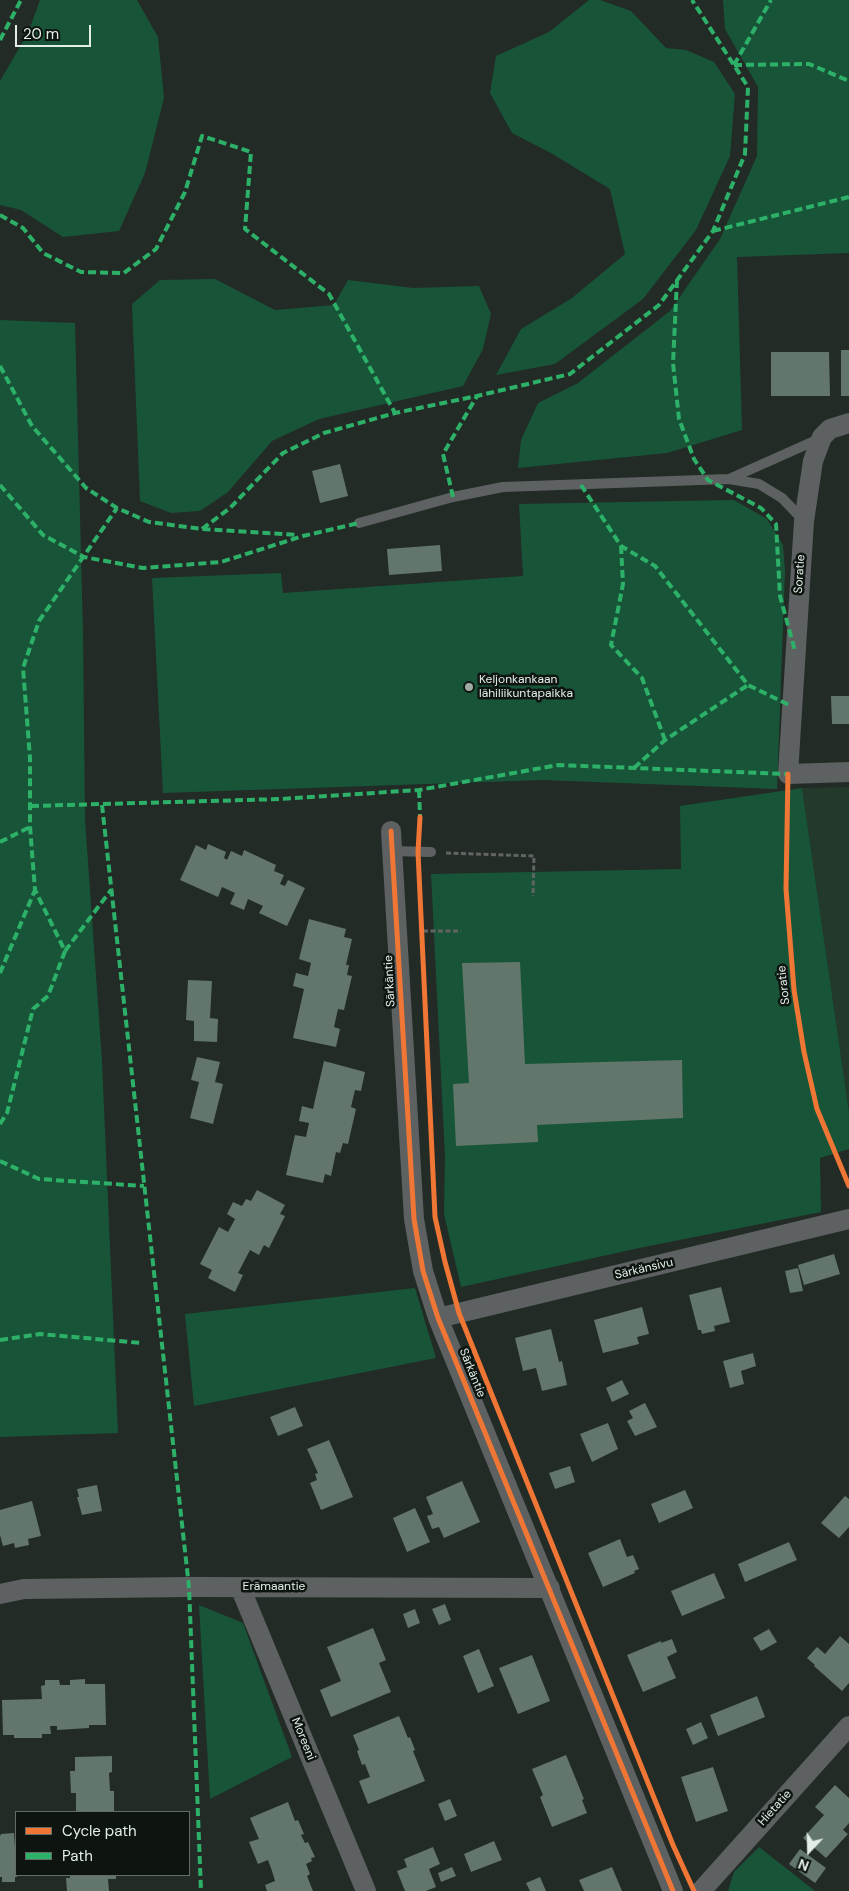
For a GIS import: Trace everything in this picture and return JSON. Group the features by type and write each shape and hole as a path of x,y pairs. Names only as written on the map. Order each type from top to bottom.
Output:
{"street":[{"path":"822,437 830,429 849,424"},
{"name":"Soratie","path":"822,437 812,461 804,521 788,774 849,772"},
{"name":"Särkäntie","path":"391,831 414,1219 423,1271 438,1318 673,1891"},
{"name":"Särkänsivu","path":"438,1318 849,1219"},
{"name":"Erämaantie","path":"0,1594 24,1589 240,1587 550,1588"},
{"name":"Moreeni","path":"240,1587 366,1891"},
{"name":"Hietatie","path":"700,1891 849,1726"}],"lane":[{"path":"729,479 822,437"},
{"path":"359,523 453,497 502,487 729,479 759,484 782,498 804,521"},
{"path":"392,851 431,852"}],"path":[{"path":"431,852 534,856 532,896"},
{"path":"422,921 423,941"},
{"path":"423,931 461,931"}],"shaded area":[{"path":"849,787 849,1112 802,788"}],"green space":[{"path":"40,0 137,0 158,37 164,98 145,173 119,231 63,237 21,210 0,205 0,81 28,33"},
{"path":"589,0 600,0 631,11 666,48 686,50 714,62 735,94 730,156 696,230 643,299 555,364 496,375 521,329 572,298 625,254 610,189 551,153 512,133 490,93 496,56 549,32"},
{"path":"723,0 849,0 849,253 737,257 742,430 667,453 518,468 521,440 538,403 578,383 670,311 720,239 757,156 758,87 725,29"},
{"path":"215,279 275,310 334,305 348,280 413,288 479,286 491,314 483,349 463,386 319,419 272,441 228,492 200,511 171,513 140,501 132,304 160,280"},
{"path":"0,320 75,323 83,633 85,819 102,1061 118,1433 0,1437"},
{"name":"Keljonkankaan lähiliikuntapaikka","path":"734,500 767,519 783,545 785,571 777,789 543,780 163,793 152,578 281,573 283,593 523,576 519,504"},
{"path":"802,788 849,1112 849,1149 820,1158 821,1212 644,1247 461,1287 444,1214 445,1156 431,874 681,869 680,806"},
{"path":"415,1288 436,1358 194,1406 185,1314"},
{"path":"199,1605 243,1623 292,1757 210,1799"},
{"path":"759,1847 815,1891 728,1891 734,1872"}],"building":[{"path":"841,350 849,350 849,396 841,396"},
{"path":"771,352 829,352 830,396 771,396"},
{"path":"340,464 348,496 320,503 312,471"},
{"path":"440,545 442,571 389,575 387,549"},
{"path":"831,696 849,696 849,724 832,724"},
{"path":"208,844 226,852 224,858 227,860 231,851 242,856 244,850 276,865 274,871 284,875 280,884 285,886 288,880 305,888 287,926 259,913 263,906 248,899 244,910 230,904 235,893 222,887 218,897 180,880 196,845 206,850"},
{"path":"309,919 346,929 344,937 352,939 346,965 349,965 347,975 352,976 344,1010 338,1009 334,1027 340,1029 336,1047 293,1038 304,989 293,986 296,973 308,976 311,963 299,959"},
{"path":"520,962 525,1064 682,1060 683,1118 537,1125 538,1142 456,1146 453,1084 469,1083 462,963"},
{"path":"188,980 212,981 210,1018 218,1019 217,1042 194,1041 194,1021 186,1020"},
{"path":"197,1057 220,1062 215,1082 223,1084 213,1124 190,1118 199,1082 191,1080"},
{"path":"324,1061 365,1072 361,1091 355,1090 351,1107 356,1109 348,1144 343,1143 340,1153 336,1152 331,1176 325,1174 323,1183 286,1175 295,1135 306,1137 309,1123 299,1121 302,1106 313,1109"},
{"path":"257,1190 285,1205 280,1214 285,1216 269,1248 264,1245 259,1255 250,1250 238,1273 243,1275 235,1292 208,1278 212,1270 200,1264 219,1227 228,1232 235,1219 227,1214 233,1202 242,1206 246,1199 251,1201"},
{"path":"834,1254 840,1274 804,1285 798,1265"},
{"path":"798,1268 803,1291 790,1293 785,1271"},
{"path":"721,1287 730,1322 714,1326 715,1331 702,1334 701,1330 698,1330 689,1295"},
{"path":"642,1307 649,1334 637,1337 639,1344 603,1353 594,1320"},
{"path":"551,1329 559,1362 562,1361 567,1385 542,1391 536,1368 523,1371 515,1338"},
{"path":"753,1353 756,1366 741,1371 744,1384 730,1388 723,1361"},
{"path":"622,1380 629,1394 612,1402 606,1388"},
{"path":"645,1403 657,1427 635,1436 627,1421 633,1418 629,1411"},
{"path":"295,1407 303,1426 278,1436 270,1417"},
{"path":"608,1423 618,1449 592,1462 580,1434"},
{"path":"329,1440 353,1497 321,1510 310,1483 317,1480 315,1474 318,1473 307,1449"},
{"path":"570,1466 575,1482 555,1489 549,1473"},
{"path":"462,1481 480,1522 444,1538 439,1527 432,1529 427,1516 433,1514 426,1497"},
{"path":"97,1485 102,1511 82,1515 77,1497 79,1497 77,1489"},
{"path":"685,1490 693,1508 659,1523 651,1504"},
{"path":"845,1496 849,1499 849,1527 839,1538 821,1523"},
{"path":"32,1501 41,1536 28,1539 29,1545 15,1548 14,1543 3,1546 0,1535 0,1510"},
{"path":"415,1508 430,1542 407,1552 393,1518"},
{"path":"620,1539 627,1557 633,1555 639,1569 634,1571 635,1573 603,1587 588,1553"},
{"path":"789,1542 797,1560 745,1582 738,1564"},
{"path":"714,1573 725,1598 682,1616 671,1591"},
{"path":"445,1604 451,1620 439,1625 432,1609"},
{"path":"415,1609 420,1623 408,1628 403,1614"},
{"path":"373,1628 386,1660 379,1663 391,1692 331,1717 320,1690 341,1681 327,1647"},
{"path":"769,1629 777,1642 761,1651 753,1638"},
{"path":"840,1636 849,1644 849,1683 842,1691 807,1658 817,1647 825,1654"},
{"path":"672,1639 677,1652 667,1657 676,1678 643,1692 627,1655 661,1641 661,1643"},
{"path":"479,1649 494,1686 478,1693 463,1656"},
{"path":"532,1655 550,1701 518,1714 499,1668"},
{"path":"85,1679 85,1684 105,1684 106,1725 89,1725 89,1728 57,1730 57,1726 50,1726 51,1734 42,1734 42,1738 14,1738 14,1735 3,1735 2,1700 42,1699 41,1686 45,1685 45,1680 59,1680 60,1685 70,1685 70,1680"},
{"path":"757,1696 765,1717 718,1736 710,1715"},
{"path":"399,1716 408,1738 410,1737 415,1750 413,1751 425,1781 368,1804 359,1781 370,1777 365,1764 362,1765 353,1735"},
{"path":"701,1722 708,1738 693,1745 686,1729"},
{"path":"566,1755 584,1799 582,1800 587,1813 552,1827 540,1797 543,1795 532,1769"},
{"path":"112,1756 112,1772 109,1773 110,1791 114,1791 114,1811 76,1811 76,1793 71,1793 70,1771 75,1771 75,1757"},
{"path":"713,1767 728,1811 696,1822 681,1777"},
{"path":"835,1785 849,1798 849,1823 843,1830 848,1834 826,1858 803,1838 824,1815 815,1807"},
{"path":"450,1799 457,1816 445,1821 438,1804"},
{"path":"288,1802 295,1821 298,1820 304,1834 301,1835 305,1843 308,1842 315,1857 311,1858 312,1861 306,1864 310,1874 307,1876 313,1891 267,1891 265,1885 275,1881 268,1860 258,1864 249,1842 259,1839 250,1818"},
{"path":"14,1833 15,1876 17,1877 15,1877 15,1882 2,1882 2,1877 0,1877 1,1834"},
{"path":"494,1841 502,1860 471,1872 464,1854"},
{"path":"433,1847 440,1864 429,1869 436,1887 426,1891 405,1891 397,1871 407,1867 404,1859"},
{"path":"800,1849 826,1868 815,1883 789,1864"},
{"path":"452,1867 456,1876 441,1882 438,1873"},
{"path":"612,1867 622,1891 584,1891 579,1880"},
{"path":"70,1876 116,1876 116,1879 108,1879 109,1891 67,1891 66,1878 70,1878"},
{"path":"540,1877 546,1891 530,1891 526,1883"}],"marked path":[{"path":"0,40 21,0"},
{"path":"202,529 230,508 283,453 324,433 395,413 570,374 659,305 713,231 745,154 748,87 692,0"},
{"path":"734,65 771,0"},
{"path":"734,65 809,64 849,81"},
{"path":"0,215 23,228 43,253 81,272 124,273 156,249 185,192 202,136 251,152 245,229 329,294 395,413"},
{"path":"713,231 849,197"},
{"path":"677,280 673,363 679,419 694,459 708,480 761,508 776,524 780,596 795,651"},
{"path":"0,366 32,426 86,488 117,508 149,522 202,529 298,535"},
{"path":"453,497 443,454 477,396"},
{"path":"0,485 43,535 84,557 143,568 221,562 303,536 359,523"},
{"path":"581,485 621,546 655,566 748,685 791,706"},
{"path":"0,1124 7,1113 33,1009 48,996 65,951 35,890 30,827 30,758 23,668 39,621 117,508"},
{"path":"621,546 623,584 611,645 642,678 665,740"},
{"path":"634,768 665,740 748,685"},
{"path":"31,806 281,799 419,790 558,765 788,774"},
{"path":"419,790 420,817"},
{"path":"102,805 189,1587 201,1891"},
{"path":"0,842 30,827"},
{"path":"0,973 35,890"},
{"path":"65,951 111,890"},
{"path":"0,1161 39,1179 144,1186"},
{"path":"0,1340 40,1334 141,1343"}],"cycle path":[{"path":"788,774 786,889 794,990 804,1052 817,1109 849,1186"},
{"path":"420,817 418,852 435,1217 445,1262 459,1313 673,1845 694,1891"},
{"path":"391,831 414,1219 423,1271 438,1318 673,1891"}],"place":[{"name":"Keljonkankaan lähiliikuntapaikka","path":"469,687"}]}
